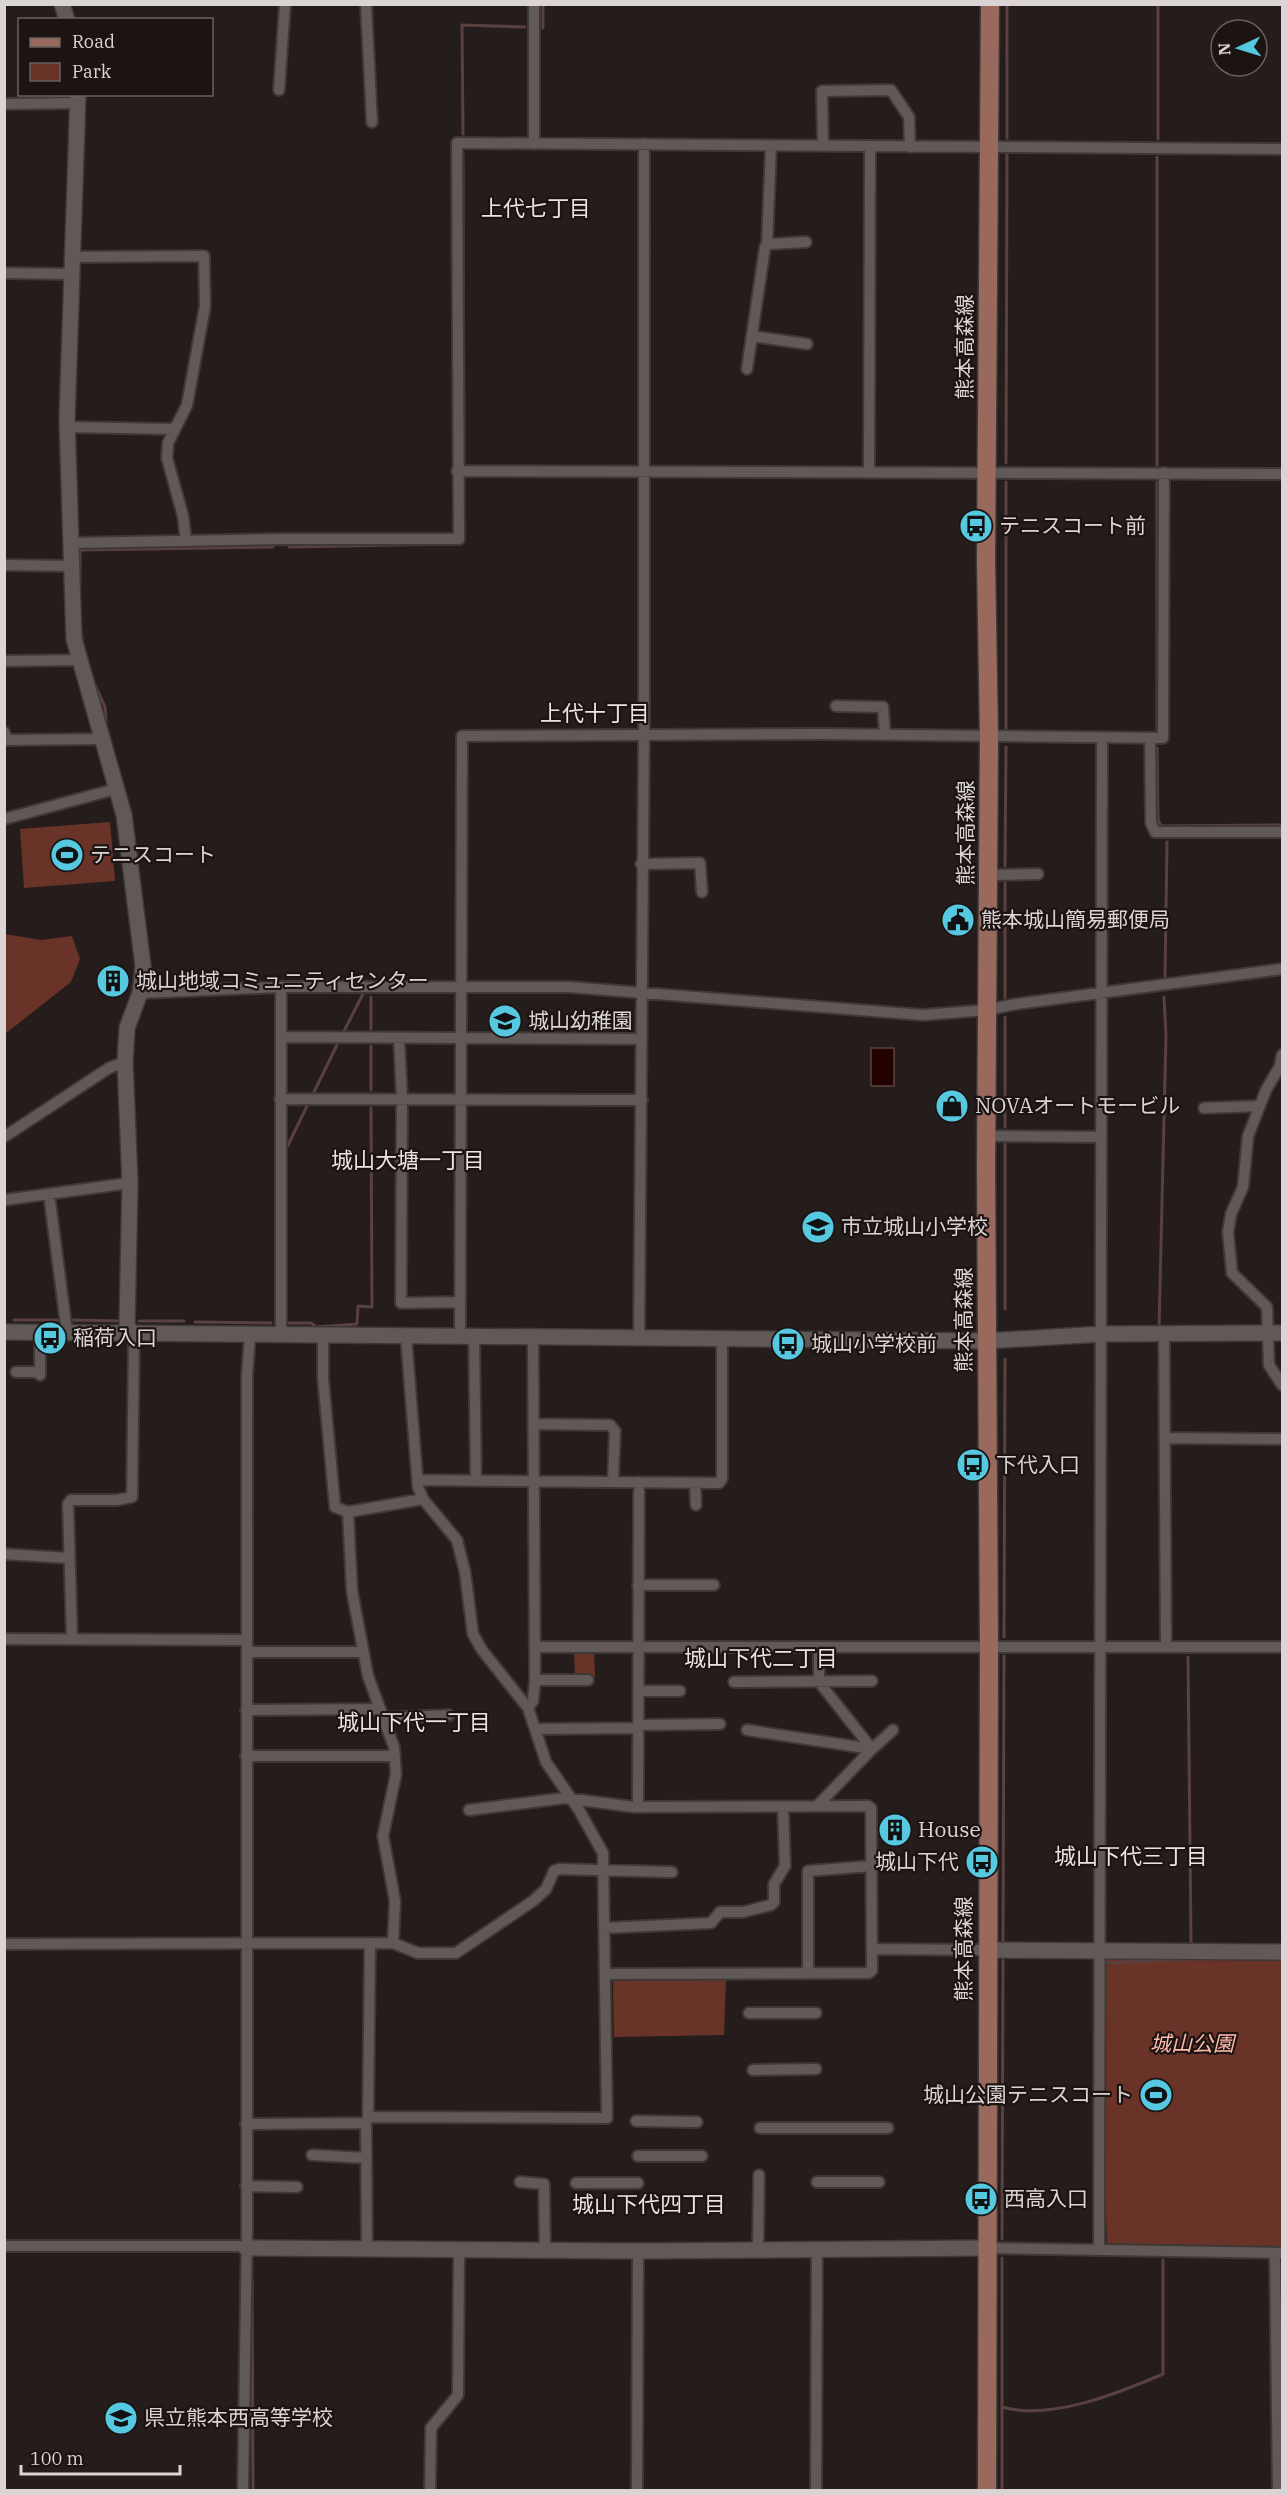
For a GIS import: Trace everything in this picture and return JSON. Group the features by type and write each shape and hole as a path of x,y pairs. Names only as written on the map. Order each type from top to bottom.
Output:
{"main road":[{"name":"熊本高森線","path":"987,2490 986,1136 990,4"}],"street":[{"path":"279,90 285,4"},
{"path":"366,4 372,122"},
{"path":"534,4 534,144"},
{"path":"823,146 822,91 891,90 909,117 910,147"},
{"path":"4,104 78,99 67,427 75,639 124,815 143,966 140,993 127,1028 125,1062 130,1183 127,1325 134,1340 135,1433 132,1497 129,1499 70,1500 68,1504 72,1639"},
{"path":"71,543 459,539 457,471 458,143 1282,149"},
{"path":"639,1337 642,1100 641,864 644,736 644,144"},
{"path":"747,369 756,296 767,245 771,146"},
{"path":"869,470 870,147"},
{"path":"767,245 806,242"},
{"path":"72,257 204,256 205,306 187,405 168,443 168,458 183,516 186,541"},
{"path":"4,273 72,274"},
{"path":"752,336 807,344"},
{"path":"67,427 170,429 176,427"},
{"path":"457,471 869,470 1282,474"},
{"path":"476,1479 467,1337 460,1302 462,736 885,735 1163,738 1164,473"},
{"path":"4,565 71,566"},
{"path":"4,661 80,660"},
{"path":"836,706 883,707 885,735"},
{"path":"4,732 7,740 102,740"},
{"path":"1099,2250 1098,1647 1102,1334 1102,738"},
{"path":"1150,738 1151,826 1155,832 1282,832"},
{"path":"4,819 116,789"},
{"path":"641,864 700,863 702,892"},
{"path":"988,875 1038,874"},
{"path":"140,993 281,987 569,987 923,1015 987,1010 1282,969"},
{"path":"281,987 281,1334"},
{"path":"281,1037 641,1039"},
{"path":"399,1038 402,1099 402,1303 460,1302"},
{"path":"1282,1055 1280,1066 1259,1107 1248,1136 1243,1187 1230,1219 1228,1255 1234,1278 1267,1307 1275,1333 1269,1365 1282,1385"},
{"path":"4,1137 109,1068 125,1062"},
{"path":"280,1099 642,1100"},
{"path":"1204,1108 1259,1107"},
{"path":"986,1136 1101,1137"},
{"path":"4,1200 130,1183"},
{"path":"50,1194 67,1325"},
{"path":"4,1322 5,1332 40,1332 67,1325 131,1332 533,1338 722,1337 986,1341 1102,1334 1275,1333"},
{"path":"16,1371 40,1373 40,1332"},
{"path":"243,2490 250,1334"},
{"path":"1164,1334 1166,1647"},
{"path":"323,1336 323,1378 334,1501 337,1509 348,1512 423,1499"},
{"path":"246,2124 367,2120 607,2118 604,1928 600,1847 572,1799 546,1762 528,1708 482,1650 473,1634 465,1572 457,1540 423,1499 418,1480 406,1336"},
{"path":"418,1480 719,1483 722,1479 722,1337"},
{"path":"528,1708 533,1701 535,1680 533,1338"},
{"path":"533,1424 610,1425 615,1431 613,1481"},
{"path":"1165,1438 1282,1439"},
{"path":"638,1807 639,1482"},
{"path":"695,1483 696,1505"},
{"path":"348,1512 352,1591 370,1689 381,1713 395,1756 396,1774 383,1836 394,1901 393,1943"},
{"path":"4,1554 68,1558"},
{"path":"638,1585 714,1585"},
{"path":"4,1639 247,1640"},
{"path":"535,1647 819,1649 1282,1647"},
{"path":"819,1649 819,1682 872,1749"},
{"path":"247,1652 363,1652"},
{"path":"535,1680 588,1680"},
{"path":"734,1682 872,1682"},
{"path":"638,1691 680,1691"},
{"path":"246,1710 449,1715"},
{"path":"536,1729 720,1724"},
{"path":"747,1730 872,1749"},
{"path":"817,1806 892,1730"},
{"path":"246,1756 395,1756"},
{"path":"469,1810 572,1799 638,1807 867,1806 871,1808 872,1949 869,1973 605,1974"},
{"path":"604,1928 711,1923 720,1912 743,1912 771,1905 774,1902 774,1884 785,1866 783,1807"},
{"path":"808,1972 808,1871 871,1866"},
{"path":"4,1944 393,1943 418,1953 456,1953 533,1901 546,1889 554,1871 672,1872"},
{"path":"367,2251 366,2158 370,1943"},
{"path":"872,1949 1282,1952"},
{"path":"749,2013 816,2013"},
{"path":"753,2070 816,2069"},
{"path":"636,2121 697,2122"},
{"path":"760,2128 888,2128"},
{"path":"312,2155 366,2158"},
{"path":"638,2156 702,2156"},
{"path":"758,2249 759,2175"},
{"path":"520,2182 544,2184 545,2250"},
{"path":"817,2182 879,2182"},
{"path":"576,2183 638,2183"},
{"path":"246,2186 297,2187"},
{"path":"4,2247 238,2246 367,2251 987,2248 1279,2253 1278,2490"},
{"path":"816,2490 817,2249"},
{"path":"430,2490 431,2428 458,2395 459,2250"},
{"path":"637,2490 638,2250"}],"green space":[{"name":"テニスコート","path":"110,822 115,881 24,888 20,829"},
{"path":"5,934 41,940 72,936 80,959 71,982 5,1034"},
{"path":"594,1651 595,1677 575,1678 574,1652"},
{"name":"城山公園","path":"1100,1952 1282,1952 1282,2250 1107,2250"},
{"path":"726,1979 724,2035 614,2037 613,1980"}],"shaded area":[{"path":"871,1048 894,1048 894,1086 871,1086"}],"waterway":[{"path":"543,4 543,28"},
{"path":"1007,4 1007,138"},
{"path":"1158,4 1158,139"},
{"path":"463,134 462,25 525,27"},
{"path":"463,153 464,461"},
{"path":"1006,463 1007,155"},
{"path":"1157,157 1157,465"},
{"path":"1006,482 1006,730"},
{"path":"1157,482 1157,731"},
{"path":"289,547 452,544"},
{"path":"80,585 80,550 273,547"},
{"path":"81,630 83,645"},
{"path":"93,680 105,707 106,723"},
{"path":"1005,866 1006,747"},
{"path":"1157,748 1158,820 1161,826 1282,825"},
{"path":"1165,977 1167,842"},
{"path":"1005,883 1005,998"},
{"path":"342,1035 365,990"},
{"path":"371,997 371,1029"},
{"path":"1159,1328 1166,1035 1164,997"},
{"path":"1005,1017 1005,1127"},
{"path":"285,1151 339,1041"},
{"path":"371,1046 371,1090"},
{"path":"288,1323 311,1323 316,1327 357,1324 358,1306 372,1307 371,1108"},
{"path":"1005,1144 1005,1309"},
{"path":"14,1320 63,1320"},
{"path":"70,1320 120,1321"},
{"path":"139,1321 184,1321"},
{"path":"195,1322 271,1323"},
{"path":"1004,1637 1005,1359"},
{"path":"1003,1941 1004,1656"},
{"path":"1188,1657 1191,1942"},
{"path":"1105,1963 1191,1959"},
{"path":"1002,2239 1003,1960"},
{"path":"1002,2258 1002,2490"},
{"path":"1002,2407 1021,2410 1062,2408 1126,2389 1163,2374 1163,2260"},
{"path":"252,2278 253,2490"}],"place":[{"name":"テニスコート前","path":"976,526"},
{"name":"テニスコート","path":"67,855"},
{"name":"熊本城山簡易郵便局","path":"958,920"},
{"name":"城山地域コミュニティセンター","path":"113,981"},
{"name":"城山幼稚園","path":"505,1021"},
{"name":"NOVAオートモービル","path":"952,1106"},
{"name":"市立城山小学校","path":"818,1227"},
{"name":"稲荷入口","path":"50,1338"},
{"name":"城山小学校前","path":"788,1344"},
{"name":"下代入口","path":"973,1465"},
{"name":"House","path":"895,1830"},
{"name":"城山下代","path":"982,1862"},
{"name":"城山公園テニスコート","path":"1156,2095"},
{"name":"西高入口","path":"981,2199"},
{"name":"県立熊本西高等学校","path":"121,2418"}],"district":[{"name":"上代七丁目","path":"536,208"},
{"name":"上代十丁目","path":"595,713"},
{"name":"城山大塘一丁目","path":"408,1160"},
{"name":"城山下代二丁目","path":"761,1658"},
{"name":"城山下代一丁目","path":"414,1722"},
{"name":"城山下代三丁目","path":"1131,1856"},
{"name":"城山下代四丁目","path":"649,2204"}]}
